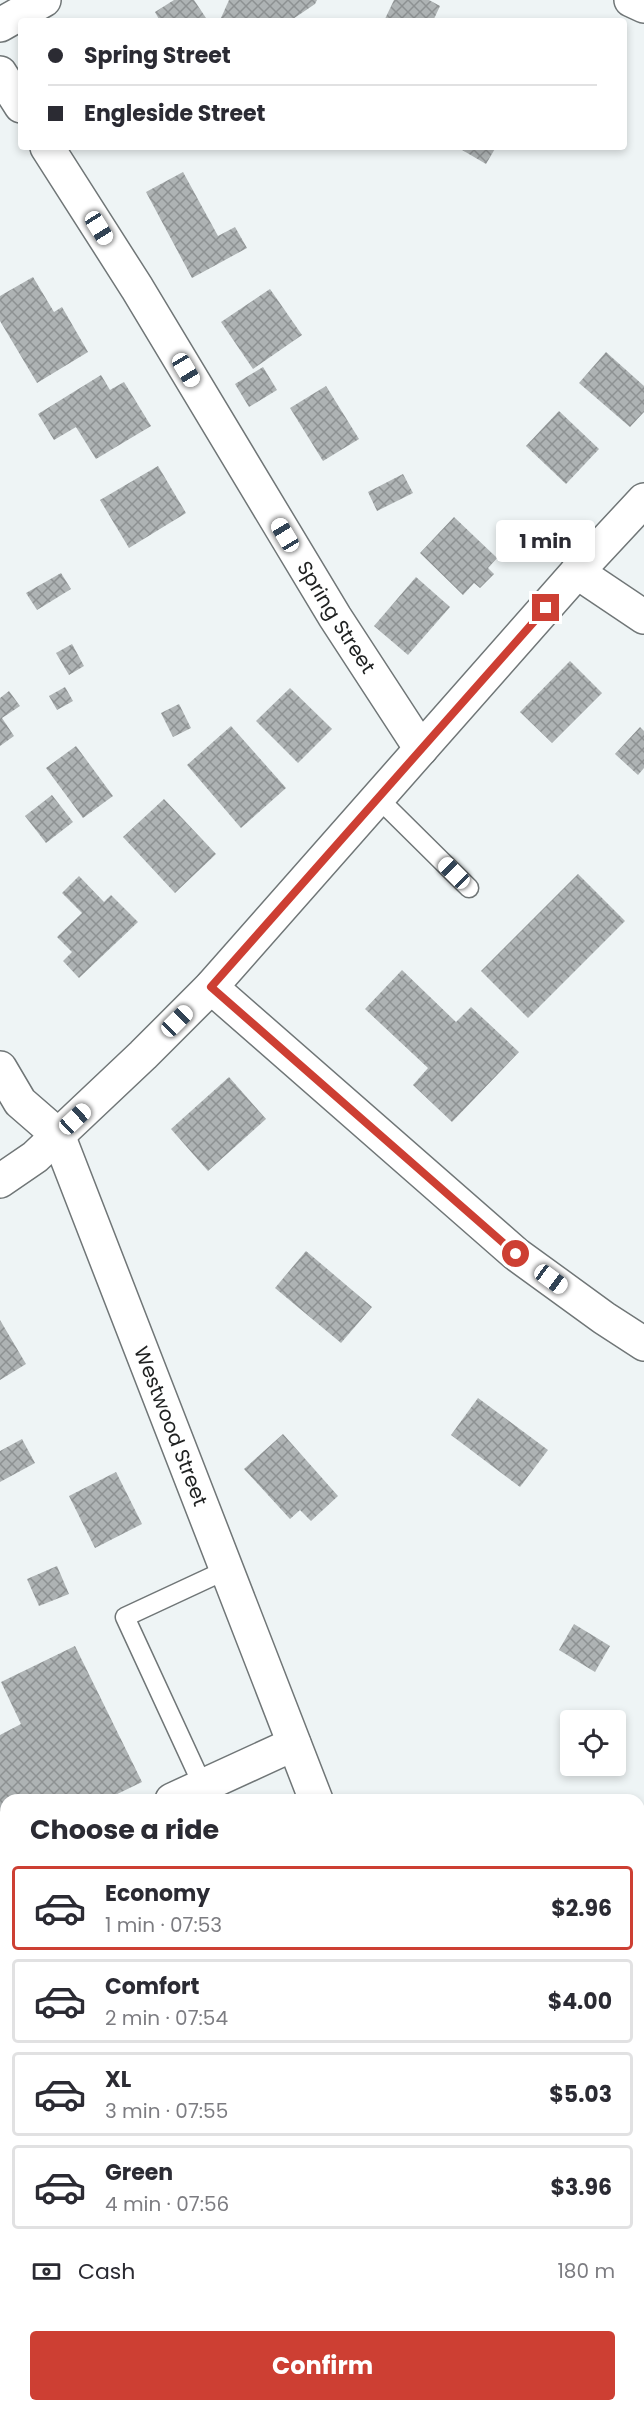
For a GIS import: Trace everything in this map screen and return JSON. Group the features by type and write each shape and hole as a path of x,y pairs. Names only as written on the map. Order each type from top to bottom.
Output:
{"street":[{"path":"0,25 44,0"},
{"path":"631,0 644,6"},
{"path":"0,73 18,101"},
{"name":"Spring Street","path":"49,150 137,288 334,617 421,749"},
{"path":"0,1181 35,1157 211,987 577,572 644,500"},
{"path":"577,572 644,617"},
{"path":"211,987 516,1254 644,1344"},
{"name":"Westwood Street","path":"0,1068 20,1102 58,1135 314,1794"},
{"path":"185,1794 294,1744"}],"lane":[{"path":"378,798 469,888"},
{"path":"203,1786 125,1617 226,1570"}],"building":[{"path":"174,0 194,0 206,18 158,18 155,12"},
{"path":"229,0 317,0 315,4 294,18 221,18"},
{"path":"394,0 429,0 440,6 434,18 385,18"},
{"path":"462,150 494,150 486,164"},
{"path":"183,172 218,236 235,227 247,248 192,278 146,192"},
{"path":"33,277 54,312 62,307 88,352 37,383 0,321 0,296"},
{"path":"270,289 302,335 253,369 221,322"},
{"path":"606,352 644,386 644,412 630,427 579,383"},
{"path":"263,367 277,390 249,407 235,384"},
{"path":"101,375 110,390 124,382 151,426 96,459 76,427 54,440 38,414"},
{"path":"326,386 359,439 323,461 290,408"},
{"path":"559,411 599,449 566,484 526,446"},
{"path":"158,466 186,513 129,548 100,500"},
{"path":"403,474 413,493 377,511 368,492"},
{"path":"454,517 497,558 488,568 494,574 480,588 474,583 463,595 420,553"},
{"path":"61,573 71,589 37,610 26,593"},
{"path":"416,577 450,607 408,655 374,626"},
{"path":"72,644 84,666 69,675 56,653"},
{"path":"570,661 602,693 552,743 520,712"},
{"path":"65,687 73,701 57,710 49,696"},
{"path":"290,688 332,729 298,763 256,721"},
{"path":"9,691 20,706 2,718 14,736 0,746 0,698"},
{"path":"179,704 191,728 173,737 161,713"},
{"path":"231,726 286,788 241,828 187,765"},
{"path":"640,727 644,731 644,768 638,775 615,754"},
{"path":"76,746 113,796 83,818 46,768"},
{"path":"52,795 73,822 46,843 25,816"},
{"path":"164,799 216,854 175,893 123,837"},
{"path":"578,874 625,921 528,1018 481,971"},
{"path":"79,876 104,902 111,895 138,922 79,978 63,961 72,952 57,937 82,913 62,893"},
{"path":"402,970 456,1022 471,1007 519,1052 452,1122 413,1085 428,1068 365,1009"},
{"path":"229,1077 266,1119 208,1171 171,1129"},
{"path":"306,1251 372,1307 341,1343 275,1288"},
{"path":"0,1320 26,1364 0,1380"},
{"path":"478,1398 548,1450 520,1487 451,1435"},
{"path":"283,1434 338,1496 311,1521 300,1510 290,1519 244,1469"},
{"path":"22,1439 35,1463 0,1482 0,1451"},
{"path":"116,1472 142,1524 95,1548 69,1496"},
{"path":"57,1566 69,1594 39,1606 27,1579"},
{"path":"574,1624 610,1646 595,1672 559,1650"},
{"path":"75,1646 142,1782 117,1794 0,1794 0,1735 21,1724 1,1682"}],"route":[{"path":"516,1254 211,987 546,608"}]}
